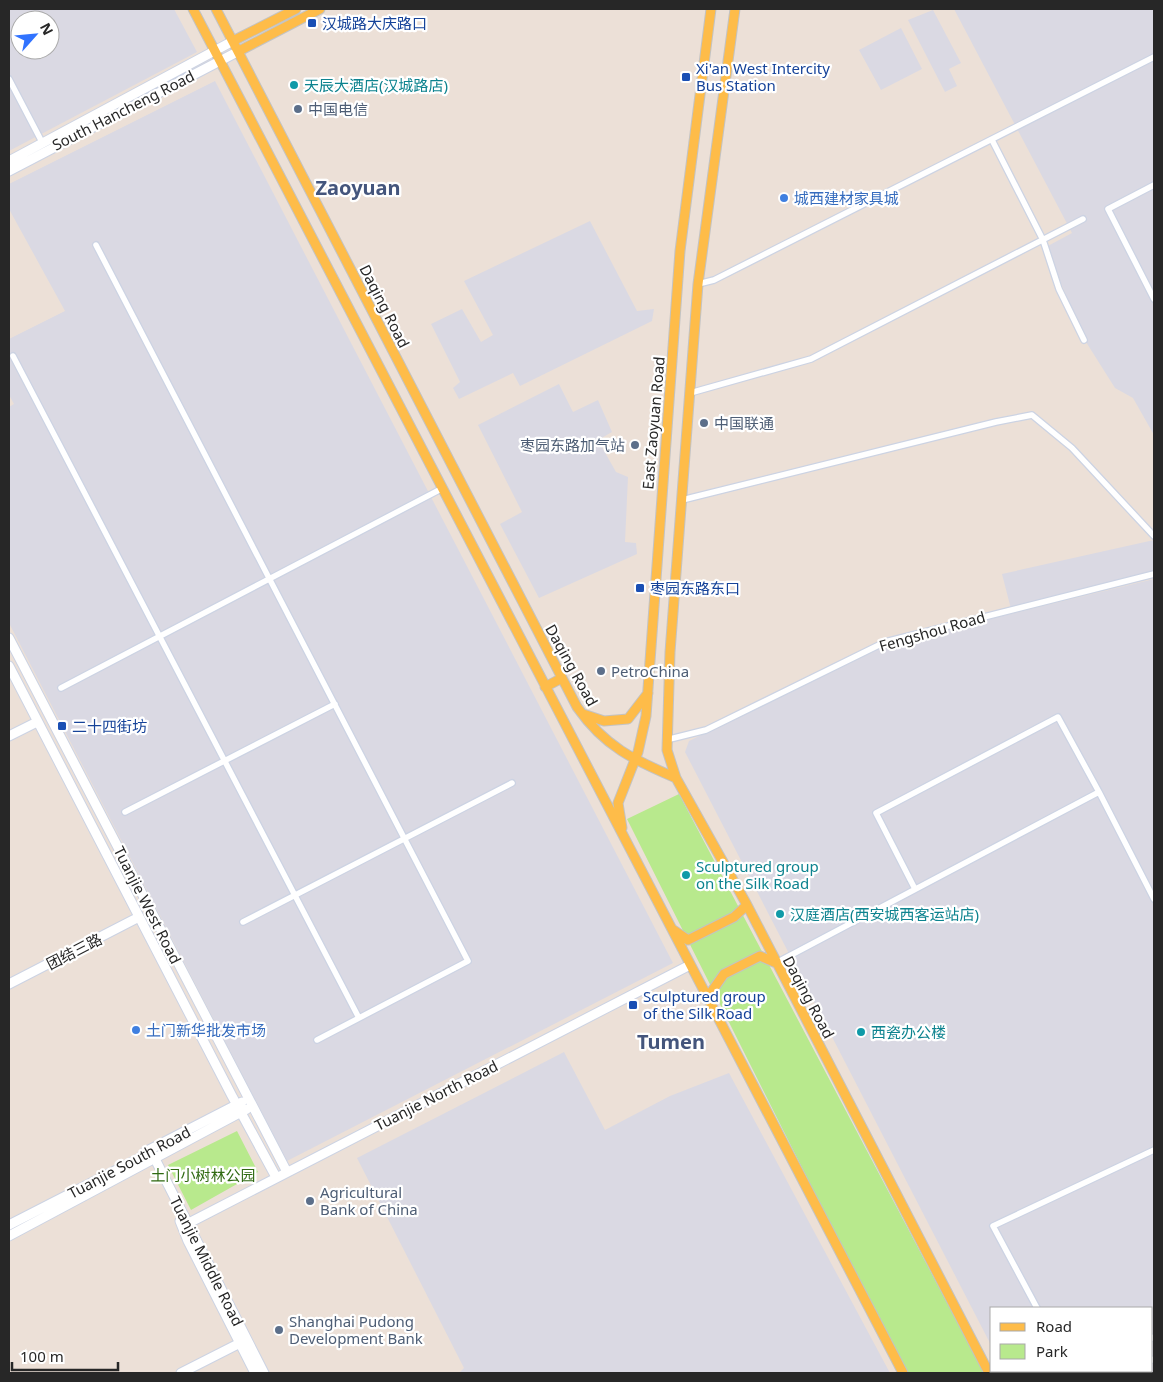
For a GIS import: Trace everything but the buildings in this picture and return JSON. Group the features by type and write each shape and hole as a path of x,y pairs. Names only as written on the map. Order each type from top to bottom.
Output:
{"main road":[{"path":"193,9 441,489 903,1373"},
{"name":"Daqing Road","path":"216,9 582,714 610,744 635,760 676,778 747,905 989,1373"},
{"path":"233,41 296,9"},
{"path":"239,51 320,9"},
{"name":"East Zaoyuan Road","path":"623,835 618,803 635,760 646,716 680,251 711,9"},
{"path":"676,778 667,750 666,740 698,284 735,9"},
{"path":"545,687 562,678"},
{"path":"582,714 604,721 628,719 648,693"},
{"path":"672,929 688,940 734,916 747,905"},
{"path":"707,998 724,974 760,956 776,962"}],"street":[{"name":"South Hancheng Road","path":"217,56 233,41"},
{"name":"South Hancheng Road","path":"9,161 45,146 217,56 239,51"},
{"path":"698,284 714,280 1154,57"},
{"path":"9,79 45,146"},
{"path":"992,140 1043,240 1059,289 1084,340"},
{"name":"South Hancheng Road","path":"9,171 45,146"},
{"path":"1154,186 1108,209 1154,299"},
{"path":"690,393 812,359 1083,219"},
{"path":"96,246 468,961 317,1040"},
{"path":"13,356 359,1018"},
{"path":"682,500 996,422 1032,415 1072,448 1154,536"},
{"path":"61,688 441,489"},
{"name":"Fengshou Road","path":"666,740 706,730 885,642 1154,574"},
{"name":"Tuanjie West Road","path":"9,638 287,1172"},
{"name":"Tuanjie West Road","path":"9,666 276,1177"},
{"path":"126,812 335,704"},
{"path":"915,889 876,813 1058,717 1154,898"},
{"path":"9,736 38,722"},
{"path":"243,922 512,783"},
{"path":"776,962 1099,792"},
{"name":"团结三路","path":"9,984 139,917"},
{"name":"Tuanjie North Road","path":"185,1225 690,965"},
{"name":"Tuanjie South Road","path":"9,1225 250,1102"},
{"path":"1036,1307 993,1226 1154,1150"},
{"name":"Tuanjie South Road","path":"9,1236 144,1165 149,1155"},
{"name":"Tuanjie Middle Road","path":"149,1155 243,1342 255,1373"},
{"path":"181,1373 243,1342"},
{"name":"Tuanjie Middle Road","path":"243,1342 264,1373"}],"shaded area":[{"path":"9,9 174,9 197,52 9,151"},
{"path":"954,9 1154,9 1154,435 1133,398 1115,388 1086,342 1046,247 1072,233"},
{"path":"933,10 961,63 949,69 957,86 945,92 908,20"},
{"path":"901,28 922,69 881,90 859,50"},
{"path":"215,81 673,963 287,1161 9,623 9,407 14,404 9,395 9,339 65,311 9,209 9,184"},
{"path":"590,221 637,311 654,309 652,321 520,386 513,373 459,399 453,388 460,382 431,324 462,309 481,342 493,335 464,281"},
{"path":"559,384 573,412 598,400 612,432 598,440 616,472 628,477 625,542 636,543 637,554 539,598 500,524 522,512 478,425"},
{"path":"1154,540 1154,574 1011,609 1002,574"},
{"path":"1154,579 1154,1373 1005,1373 1153,1372 1153,1307 990,1307 990,1343 685,752 689,741 888,644"},
{"path":"564,1052 605,1130 670,1096 729,1073 890,1373 459,1373 464,1368 357,1158"}],"green space":[{"path":"679,794 984,1373 905,1373 627,819"},
{"name":"土门小树林公园","path":"237,1131 258,1172 191,1210 168,1165"}],"place":[{"name":"汉城路大庆路口","path":"312,23"},
{"name":"Xi'an West Intercity Bus Station","path":"686,77"},
{"name":"天辰大酒店(汉城路店)","path":"294,85"},
{"name":"中国电信","path":"298,109"},
{"name":"城西建材家具城","path":"784,198"},
{"name":"中国联通","path":"704,423"},
{"name":"枣园东路加气站","path":"635,445"},
{"name":"枣园东路东口","path":"640,588"},
{"name":"PetroChina","path":"601,671"},
{"name":"二十四街坊","path":"62,726"},
{"name":"Sculptured group on the Silk Road","path":"686,875"},
{"name":"汉庭酒店(西安城西客运站店)","path":"780,914"},
{"name":"Sculptured group of the Silk Road","path":"633,1005"},
{"name":"土门新华批发市场","path":"136,1030"},
{"name":"西瓷办公楼","path":"861,1032"},
{"name":"Agricultural Bank of China","path":"310,1201"},
{"name":"Shanghai Pudong Development Bank","path":"279,1330"}],"district":[{"name":"Zaoyuan","path":"358,187"},
{"name":"Tumen","path":"671,1041"}]}
